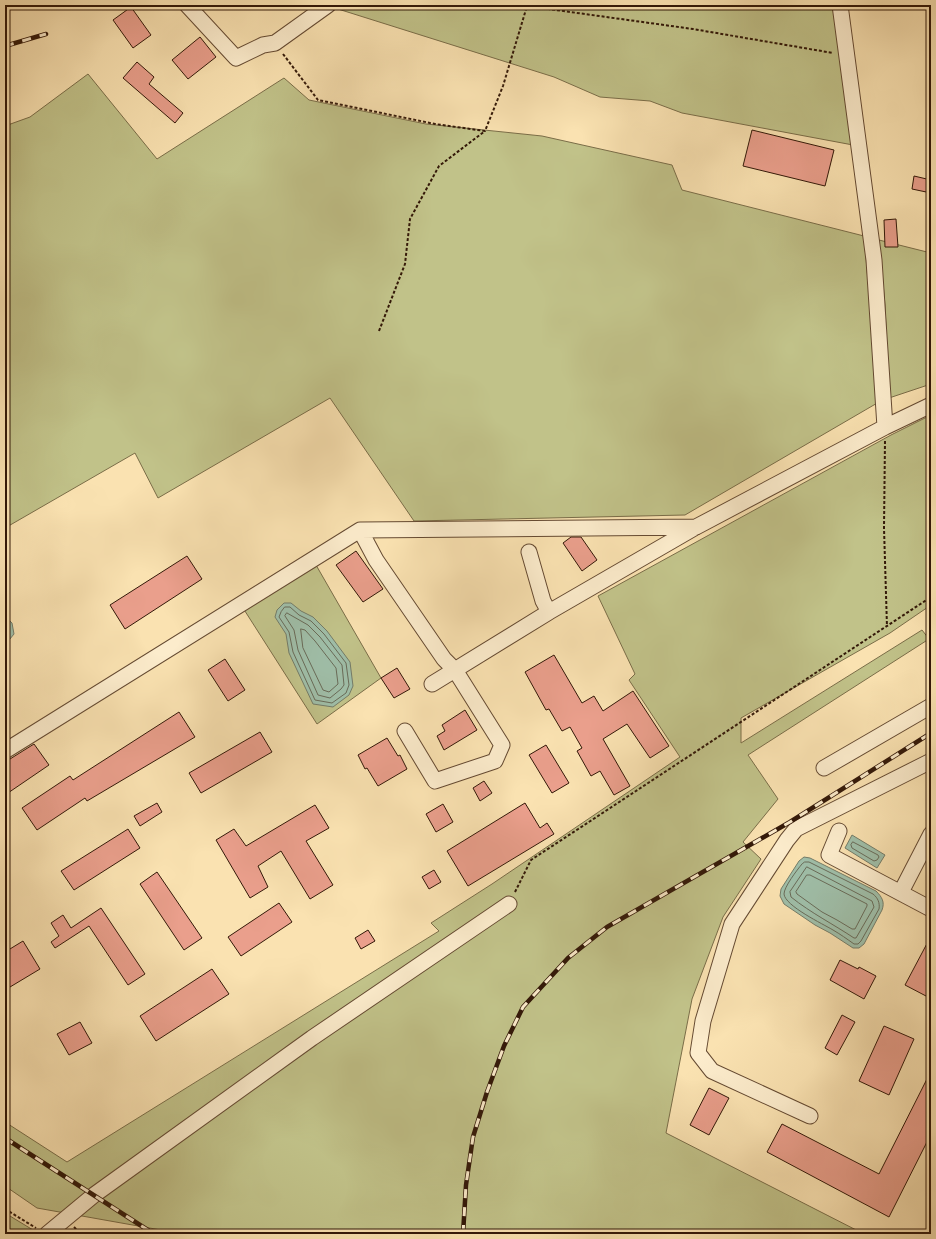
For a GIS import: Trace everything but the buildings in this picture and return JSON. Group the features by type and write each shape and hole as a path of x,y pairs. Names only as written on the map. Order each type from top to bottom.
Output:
{"street":[{"path":"187,5 236,58 263,44 275,43 328,5"},
{"path":"840,5 874,260 886,427"},
{"path":"432,684 549,612 696,527 886,427 931,405"},
{"path":"5,751 360,530 696,527"},
{"path":"360,530 376,560 444,659 455,670 502,745 495,761 435,781 405,731"},
{"path":"529,552 543,601 549,612"},
{"path":"824,768 931,706"},
{"path":"810,1116 712,1071 698,1053 702,1020 732,924 787,840 796,829 931,761"},
{"path":"838,831 829,855 931,909"},
{"path":"901,892 931,834"},
{"path":"42,1231 312,1038 509,904"}],"path":[{"path":"379,331 405,264 410,219 439,166 485,131 503,86 527,6 693,29 847,55"},
{"path":"275,43 318,100 435,124 485,131"},
{"path":"886,427 884,528 887,627"},
{"path":"509,904 531,860 931,597"},
{"path":"5,1209 42,1231"}],"green space":[{"path":"343,5 833,5 853,145 682,113 650,101 600,97 554,77 338,9"},
{"path":"88,74 157,159 284,78 309,100 426,124 542,136 672,165 682,190 864,236 879,402 685,515 414,521 330,398 158,498 135,453 5,528 5,126 30,117"},
{"path":"879,240 931,253 931,384 889,398 885,305"},
{"path":"931,415 931,605 890,633 741,718 741,743 922,630 929,639 748,755 778,799 743,842 761,859 723,917 692,999 666,1133 864,1234 175,1234 172,1232 37,1208 5,1186 5,1122 67,1162 439,931 431,923 492,884 680,757 629,680 635,674 598,596 891,435"},
{"path":"316,565 381,678 317,724 243,608"},
{"path":"5,1213 38,1233 5,1234"}],"water":[{"path":"284,603 291,603 301,611 313,617 327,631 350,662 353,686 349,695 333,707 313,704 289,653 286,634 275,617 277,610"},
{"path":"5,616 12,623 14,634 5,645"},
{"path":"852,835 885,855 877,868 845,848"},
{"path":"804,857 810,858 876,891 881,898 883,902 882,910 864,944 859,948 853,948 784,904 780,896 781,889 799,861"}],"railway":[{"path":"5,46 46,34"},
{"path":"463,1234 466,1185 473,1137 487,1092 504,1046 523,1007 568,958 607,927 790,822 931,733"},
{"path":"5,1138 154,1234"}]}
